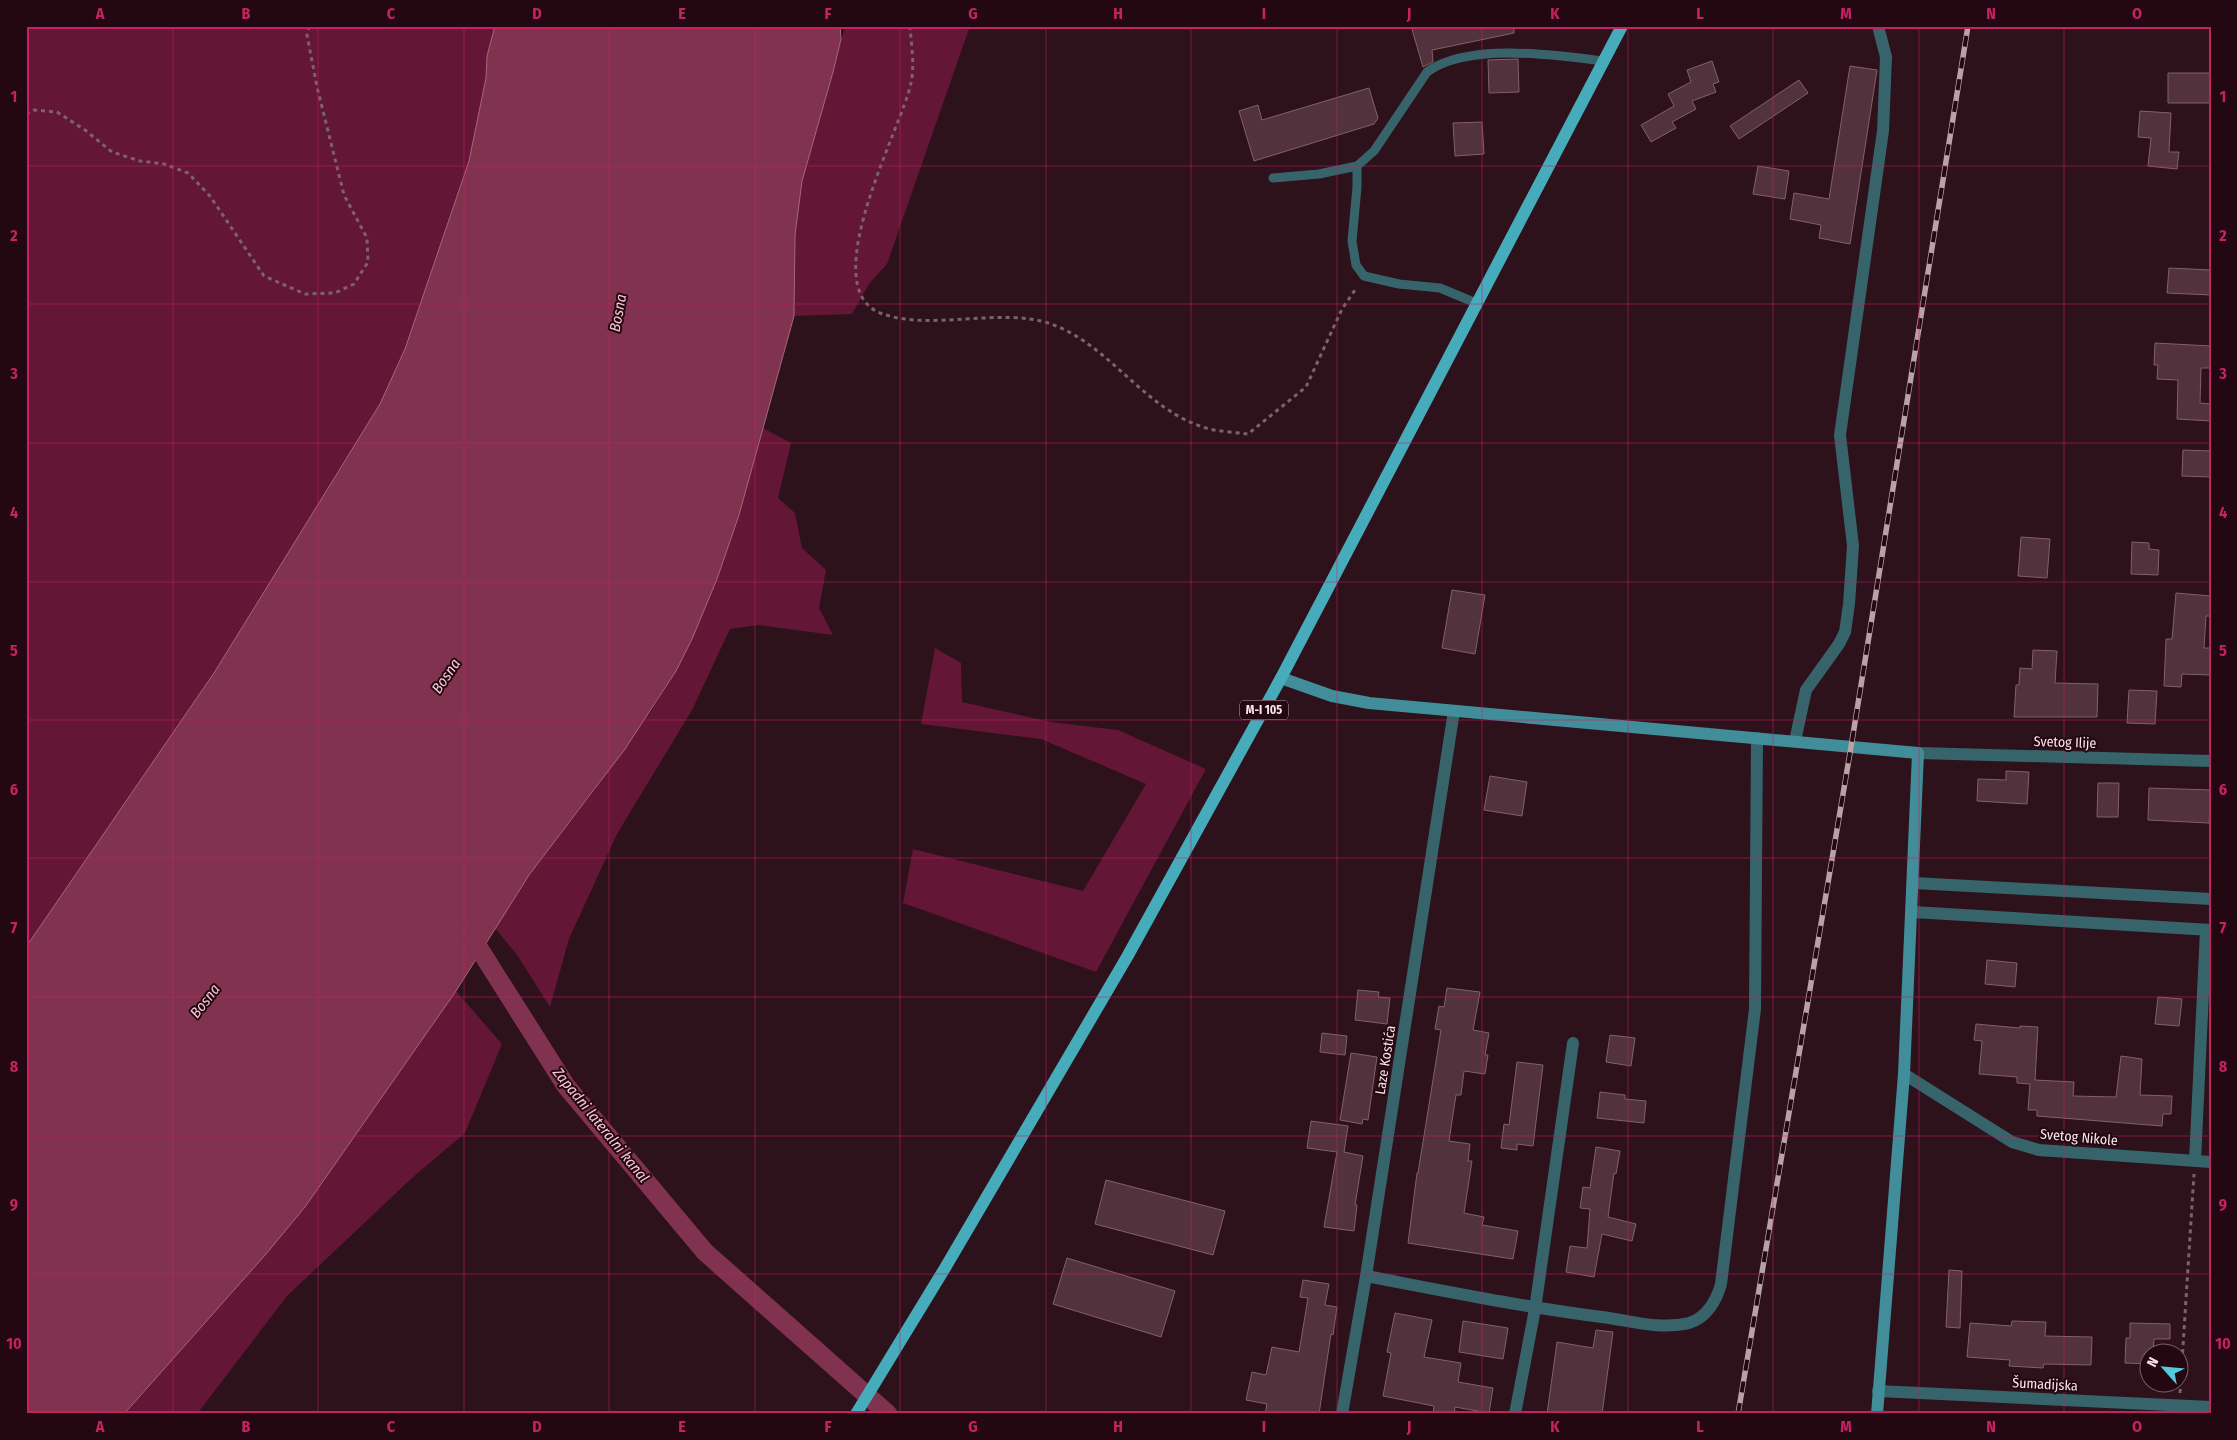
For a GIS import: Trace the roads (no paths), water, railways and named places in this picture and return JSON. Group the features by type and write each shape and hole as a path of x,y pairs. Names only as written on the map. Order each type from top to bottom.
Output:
{"main road":[{"name":"M-I 105","path":"856,1414 945,1268 1122,966 1282,678 1622,26"}],"street":[{"path":"1795,741 1806,690 1839,644 1845,632 1849,604 1853,546 1840,435 1883,131 1886,57 1878,26"},
{"path":"1282,678 1332,696 1369,703 1918,753 1913,912 1904,1074 1877,1414"},
{"name":"Laze Kostića","path":"1342,1414 1366,1276 1454,710"},
{"path":"1366,1276 1535,1308 1668,1326 1692,1322 1708,1310 1718,1298 1722,1284 1755,1009 1757,738"},
{"name":"Svetog Ilije","path":"1918,753 2211,761"},
{"path":"1914,883 2211,899"},
{"path":"1913,912 2208,930 2195,1161"},
{"path":"1515,1414 1535,1308 1573,1043"},
{"name":"Svetog Nikole","path":"1904,1074 2012,1142 2039,1150 2211,1162"},
{"name":"Šumadijska","path":"1878,1391 2179,1410 2211,1407"}],"lane":[{"path":"1273,178 1319,174 1357,166 1374,151 1423,78 1438,65 1501,52 1604,61"},
{"path":"1357,166 1352,241 1356,265 1364,276 1400,284 1440,288 1476,303"}],"water":[{"name":"Bosna","path":"495,26 840,26 841,39 833,72 802,181 795,235 794,316 739,515 717,579 692,639 676,671 625,749 529,875 456,991 305,1207 266,1254 124,1414 26,1414 26,947 214,673 380,404 405,349 469,161 486,78 487,56"}],"waterway":[{"name":"Zapadni lateralni kanal","path":"468,931 566,1086 705,1252 888,1414"}],"railway":[{"path":"1738,1414 1851,747 1968,26"}]}
